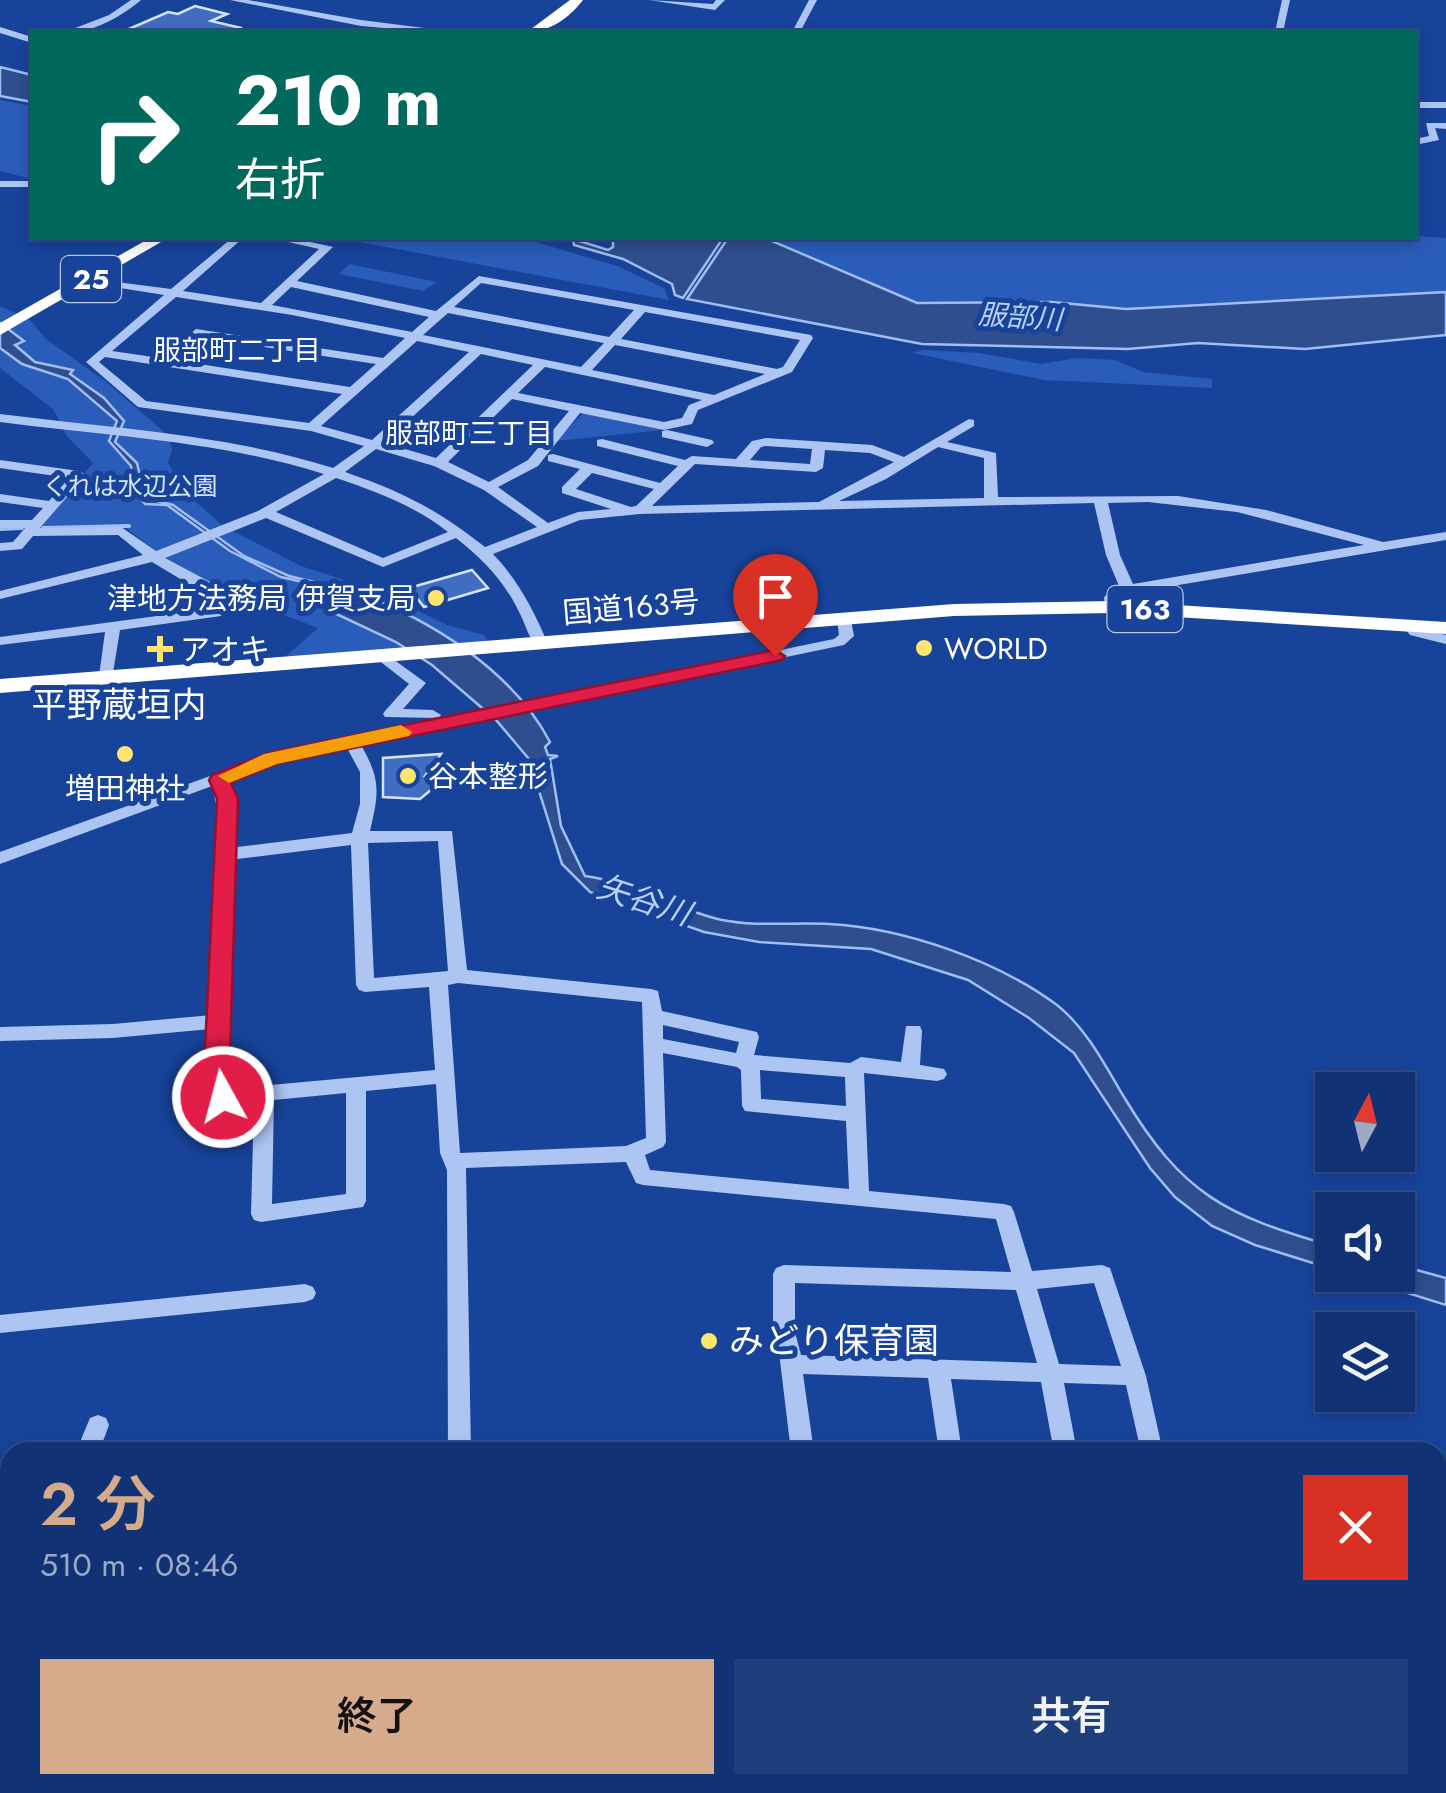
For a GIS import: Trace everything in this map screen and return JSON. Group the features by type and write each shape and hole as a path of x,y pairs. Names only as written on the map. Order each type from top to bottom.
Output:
{"highway":[{"path":"536,30 566,13 578,0"},
{"name":"25","path":"0,330 157,240"},
{"name":"国道163号","path":"0,686 954,610 1112,607 1446,628"}],"street":[{"path":"75,30 120,13 136,0"},
{"path":"238,0 361,24 429,30"},
{"path":"653,0 715,7 721,0"},
{"path":"797,30 813,0"},
{"path":"1279,30 1286,0"},
{"path":"0,30 30,39"},
{"path":"1418,104 1446,105"},
{"path":"1418,141 1435,138 1429,125 1446,126"},
{"path":"0,184 30,184"},
{"path":"236,240 92,362 142,404 312,427 378,442 439,462 490,487 548,528"},
{"path":"263,306 328,247 288,240"},
{"path":"312,427 479,279 806,338 788,369 693,408 687,421 664,426 510,395"},
{"path":"89,280 263,306 716,399"},
{"path":"289,283 779,373"},
{"path":"582,373 642,309"},
{"path":"162,363 196,333 385,362"},
{"path":"0,595 157,556 266,513 336,473 378,442 476,352"},
{"path":"103,353 350,392"},
{"path":"439,462 540,365"},
{"path":"490,487 533,463 577,409"},
{"path":"0,418 158,440 336,473 401,498 459,532 484,553 524,603 541,644"},
{"path":"825,506 826,500 881,476 969,423"},
{"path":"634,511 664,488 720,431"},
{"path":"667,434 707,443"},
{"path":"602,443 689,462 816,468 819,445"},
{"path":"935,443 991,456 992,500"},
{"path":"740,463 757,444 872,449 903,461"},
{"path":"553,458 664,488"},
{"path":"0,464 79,475 16,546 0,547"},
{"path":"589,468 566,490 634,511"},
{"path":"0,498 52,505"},
{"path":"484,553 578,516 992,500 1209,502 1282,516 1380,546"},
{"path":"1100,500 1113,555 1128,589"},
{"path":"266,513 383,563 459,532"},
{"path":"0,524 122,531 195,584 239,601 221,612 0,640"},
{"path":"1112,607 1111,597 1128,589 1446,536"},
{"path":"0,858 271,759 839,642 847,636 844,620"},
{"path":"1409,625 1415,632 1446,640"},
{"path":"107,676 113,626"},
{"path":"385,655 418,684 391,714 415,717 463,712 473,716"},
{"path":"352,743 368,772 368,804 359,840 365,986 448,978 651,996 656,1142 628,1154 452,1161"},
{"path":"220,780 228,799 228,854 216,1091 223,1097 264,1095 446,1076"},
{"path":"228,854 446,835 446,1076 458,1208 459,1442"},
{"path":"653,1016 750,1036 743,1061"},
{"path":"0,1034 113,1031 218,1021"},
{"path":"910,1069 913,1031"},
{"path":"654,1044 743,1061 854,1071"},
{"path":"743,1061 750,1068 752,1106 856,1114"},
{"path":"859,1196 854,1071 861,1064 937,1074"},
{"path":"264,1095 261,1214 356,1201 356,1085"},
{"path":"628,1154 636,1158 642,1176 1004,1212 1051,1374 1062,1442"},
{"path":"801,1442 788,1339 784,1336 784,1274 1024,1281 1102,1274 1135,1376 1150,1442"},
{"path":"0,1324 305,1293"},
{"path":"791,1364 1135,1376"},
{"path":"938,1369 949,1442"},
{"path":"92,1442 98,1425"}],"green space":[{"path":"0,100 30,106 30,178 0,171"},
{"path":"1446,238 1446,292 1126,309 1052,302 917,303 770,240"},
{"path":"349,240 529,240 617,266 664,288 669,300"},
{"path":"349,264 437,282 423,291 339,274"},
{"name":"くれは水辺公園","path":"0,306 30,320 46,339 105,381 168,435 172,450 168,463 189,496 222,525 156,551 126,528 40,529 93,463 66,435 54,410 0,368"},
{"path":"913,353 979,353 1042,364 1077,358 1115,360 1143,372 1212,379 1212,388 1044,380"},
{"path":"583,413 663,430 556,441"},
{"path":"231,530 301,566 378,591 447,625 484,635 489,643 285,657 318,628 268,609 225,615 247,601 162,557"}],"water":[{"path":"0,67 30,74 30,102 0,96"},
{"path":"573,240 608,250 613,241 609,240 722,240 683,298 675,295 672,284 623,259 574,245"},
{"name":"服部川","path":"727,240 770,240 917,303 1052,302 1126,309 1446,292 1446,335 1305,349 1198,343 1128,349 922,344 687,299"},
{"path":"0,323 24,341 15,345 35,362 73,370 70,374 104,398 124,421 115,442 137,463 145,498 173,505 244,556 289,576 326,585 330,588 326,601 336,589 349,594 330,608 316,603 324,587 281,577 230,551 167,505 145,504 135,491 131,466 109,441 117,421 68,379 22,364 0,348"},
{"name":"矢谷川","path":"355,592 383,603 440,632 514,692 550,742 545,747 548,755 558,756 550,759 561,826 585,876 620,884 722,920 829,924 888,932 948,949 1006,974 1057,1005 1077,1025 1145,1130 1188,1179 1235,1211 1315,1241 1315,1264 1255,1245 1212,1226 1175,1197 1150,1168 1074,1053 1029,1018 968,980 871,949 759,942 704,932 590,892 562,864 529,759 496,720 432,665 396,642 330,611"},
{"path":"1415,1270 1446,1278 1446,1305 1404,1292 1415,1292"}],"building":[{"path":"195,6 227,14 211,21 241,28 127,30 168,12 178,14"},
{"name":"津地方法務局 伊賀支局","path":"472,570 488,588 424,607 409,588"},
{"name":"谷本整形","path":"441,754 425,776 436,777 432,789 420,799 383,797 383,758"}],"waterway":[{"path":"43,528 129,526"},
{"path":"0,529 22,528"}],"slow traffic":[{"path":"229,776 271,759 401,732"}],"place":[{"name":"津地方法務局 伊賀支局","path":"436,598"},
{"name":"WORLD","path":"924,648"},
{"name":"アオキ","path":"160,649"},
{"name":"増田神社","path":"125,754"},
{"name":"谷本整形","path":"408,776"},
{"name":"みどり保育園","path":"709,1341"}],"district":[{"name":"服部町二丁目","path":"237,350"},
{"name":"服部町三丁目","path":"469,433"},
{"name":"平野蔵垣内","path":"119,705"}],"route":[{"path":"223,1097 216,1091 228,799 220,780 271,759 611,686 775,656"}]}
